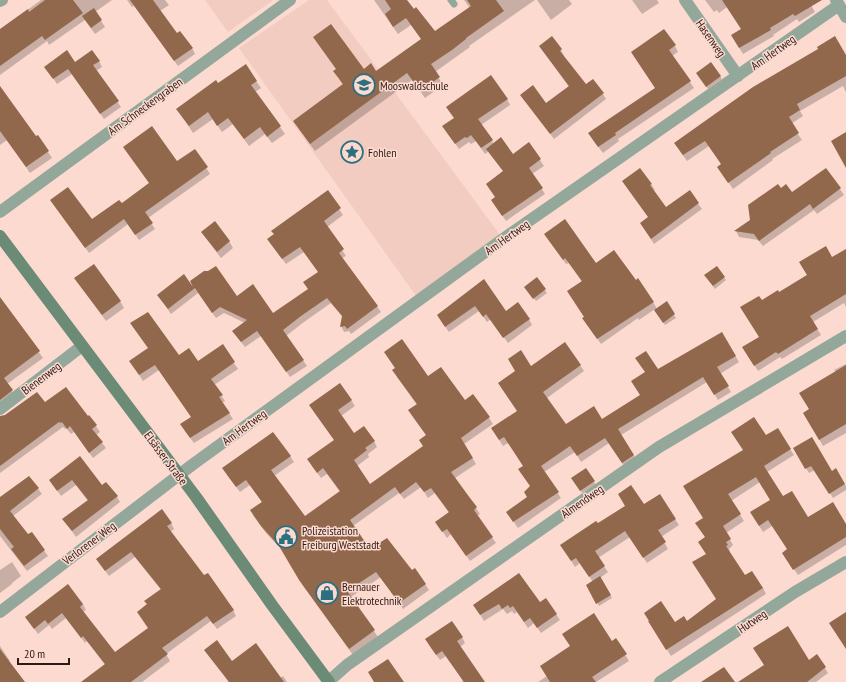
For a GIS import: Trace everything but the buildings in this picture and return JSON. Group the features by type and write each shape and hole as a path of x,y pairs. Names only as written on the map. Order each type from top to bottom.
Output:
{"main road":[{"name":"Elsässer Straße","path":"0,236 179,475 328,682"}],"street":[{"name":"Am Schneckengraben","path":"0,212 290,0"},
{"name":"Hasenweg","path":"685,0 738,76"},
{"name":"Am Hertweg","path":"179,475 504,239 738,76 838,2"},
{"path":"838,2 846,17"},
{"name":"Almendweg","path":"328,682 347,665 659,447 846,336"},
{"name":"Bienenweg","path":"0,409 82,346"},
{"name":"Verlorener Weg","path":"0,612 179,475"},
{"name":"Hutweg","path":"660,682 795,592 846,562"}],"shaded area":[{"path":"205,0 272,0 272,1 228,32"},
{"path":"309,0 327,0 503,239 419,300 239,48"}],"place":[{"name":"Mooswaldschule","path":"364,85"},
{"name":"Fohlen","path":"352,152"},
{"name":"Polizeistation Freiburg Weststadt","path":"286,537"},
{"name":"Bernauer Elektrotechnik","path":"327,593"}]}
